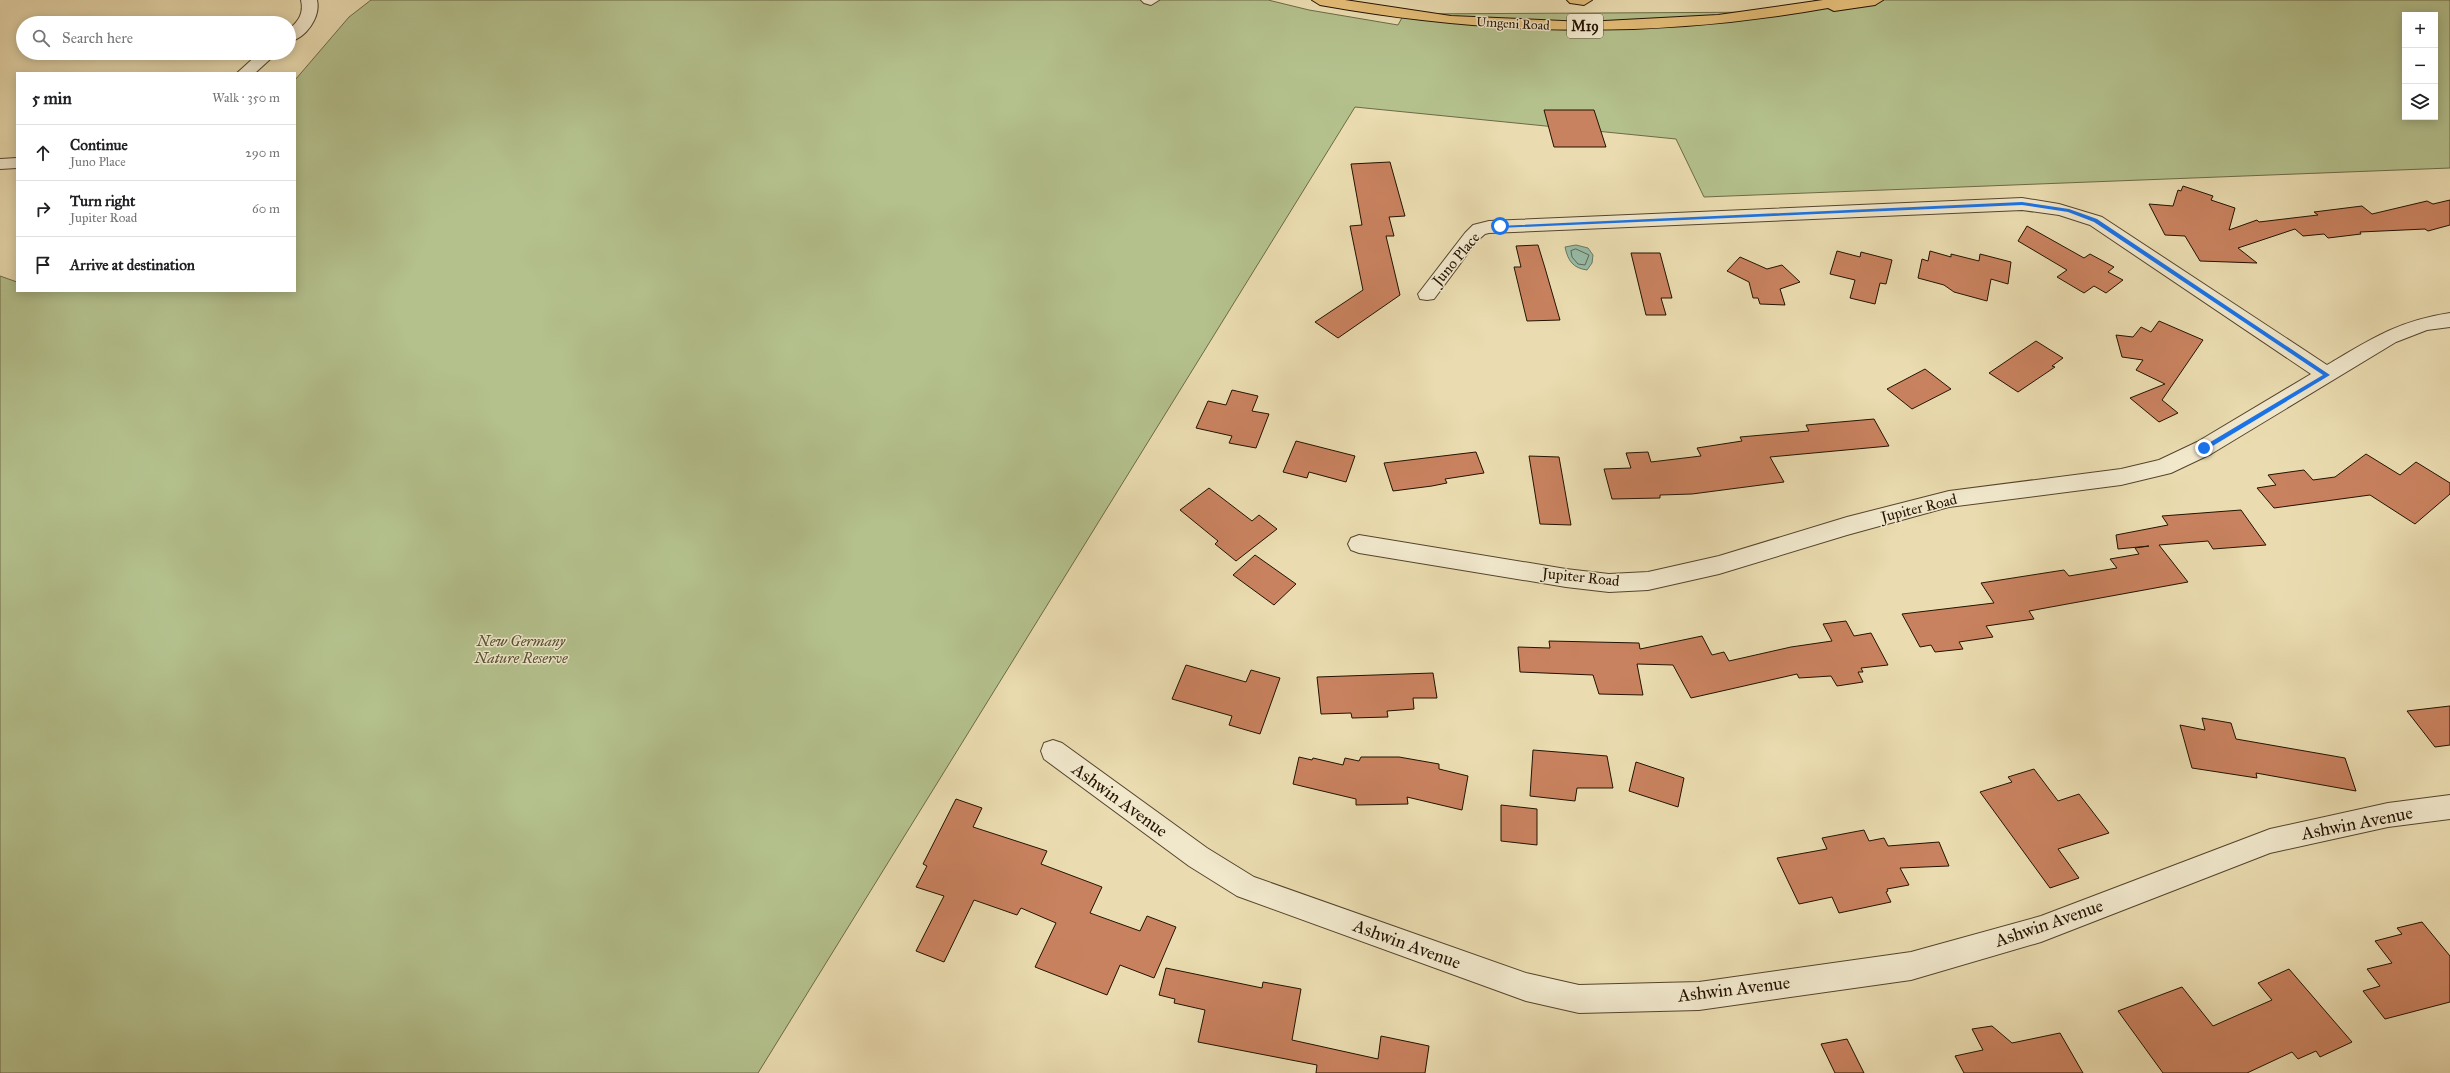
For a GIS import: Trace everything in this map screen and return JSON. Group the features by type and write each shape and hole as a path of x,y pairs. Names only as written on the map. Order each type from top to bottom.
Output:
{"highway":[{"name":"Umgeni Road","path":"1320,0 1419,15 1565,26 1660,24 1790,12 1849,0"},
{"name":"M19","path":"1575,0 1584,0"},
{"path":"1790,12 1875,0"}],"street":[{"path":"296,30 308,18 312,9 309,0"},
{"path":"246,72 261,60"},
{"path":"0,164 16,162"},
{"name":"Juno Place","path":"1427,294 1471,237 1480,230 1489,227 2022,204 2069,210 2096,220 2327,375"},
{"name":"Jupiter Road","path":"1359,544 1566,578 1609,583 1648,581 1719,565 1847,526 1950,499 2120,476 2164,467 2204,448 2389,337 2424,324 2450,320"},
{"name":"Ashwin Avenue","path":"1053,751 1198,857 1246,887 1526,987 1579,998 1699,996 1911,966 2041,929 2270,841 2388,815 2450,807"}],"green space":[{"name":"New Germany Nature Reserve","path":"371,0 1268,0 1309,10 1398,25 1404,14 1790,12 1816,0 2450,0 2450,168 1704,197 1676,139 1355,107 758,1073 0,1073 0,276 16,282 16,292 296,292 296,79 349,17"}],"water":[{"path":"1576,245 1588,248 1593,255 1592,263 1587,270 1575,266 1568,256 1565,247"}],"building":[{"path":"1544,110 1594,110 1606,147 1554,147"},
{"path":"1390,162 1405,216 1389,217 1394,236 1386,236 1400,295 1338,338 1315,322 1363,290 1350,226 1362,225 1351,164"},
{"path":"2183,186 2213,196 2211,200 2235,208 2229,230 2257,220 2259,222 2318,215 2314,212 2362,206 2372,214 2427,201 2433,204 2450,200 2450,225 2428,231 2425,229 2360,232 2361,234 2328,238 2324,234 2303,236 2295,229 2238,248 2257,263 2200,261 2185,236 2165,235 2149,204 2173,206 2178,190 2181,191"},
{"path":"2027,226 2084,258 2090,254 2114,267 2108,272 2123,280 2106,293 2094,286 2084,293 2057,277 2067,270 2018,241"},
{"path":"1538,245 1560,320 1527,321 1514,267 1521,267 1516,246"},
{"path":"1837,251 1860,257 1861,252 1892,260 1886,284 1880,283 1875,304 1850,298 1855,280 1830,274"},
{"path":"1930,251 1951,257 1951,254 1979,261 1980,254 2011,262 2008,284 1991,279 1987,301 1954,292 1944,285 1918,278 1922,259 1928,261"},
{"path":"1631,253 1660,253 1672,298 1661,298 1666,315 1646,315"},
{"path":"1740,257 1767,269 1782,265 1800,282 1780,289 1785,305 1760,304 1758,298 1753,298 1749,282 1727,271"},
{"path":"2159,321 2203,340 2162,400 2178,413 2159,422 2130,398 2165,384 2136,370 2143,360 2122,357 2116,335 2133,337 2141,327 2151,332"},
{"path":"2036,341 2063,358 2052,366 2055,367 2018,392 1989,373"},
{"path":"1925,369 1951,389 1912,409 1887,389"},
{"path":"1232,390 1258,396 1252,411 1269,414 1256,448 1229,443 1232,436 1196,428 1208,401 1226,405"},
{"path":"1874,419 1889,446 1770,457 1784,482 1692,494 1660,495 1660,498 1612,499 1604,469 1631,468 1626,453 1648,452 1651,462 1701,456 1697,448 1742,441 1740,437 1809,431 1806,425"},
{"path":"1296,441 1355,456 1346,482 1309,472 1307,478 1283,472"},
{"path":"1476,452 1484,473 1445,479 1447,483 1432,486 1393,491 1384,463"},
{"path":"2366,454 2400,475 2416,462 2450,483 2450,494 2415,524 2370,495 2274,508 2257,488 2276,485 2268,475 2304,470 2313,480 2335,477"},
{"path":"1529,456 1559,457 1571,525 1540,524"},
{"path":"1209,488 1252,521 1259,515 1277,529 1236,561 1215,544 1218,541 1180,510"},
{"path":"2241,510 2266,545 2213,549 2208,541 2159,545 2188,582 2029,611 2034,619 1986,626 1993,637 1959,642 1963,649 1935,652 1931,645 1920,647 1902,614 1994,603 1981,583 2064,570 2069,576 2117,568 2110,559 2139,554 2135,548 2149,546 2118,549 2116,535 2168,525 2162,516"},
{"path":"1255,555 1296,584 1274,605 1233,575"},
{"path":"1846,621 1854,636 1871,633 1888,665 1861,668 1863,672 1858,672 1863,682 1837,686 1831,676 1799,678 1797,674 1691,698 1673,665 1637,664 1643,695 1599,694 1593,675 1520,672 1518,647 1550,648 1549,641 1639,643 1640,649 1702,636 1712,655 1724,652 1729,661 1791,647 1832,641 1823,624"},
{"path":"1186,665 1246,682 1251,670 1280,678 1260,734 1229,725 1232,716 1172,699"},
{"path":"1433,673 1437,698 1413,698 1414,709 1387,711 1388,717 1352,718 1351,713 1321,714 1317,677"},
{"path":"2450,706 2450,745 2435,747 2407,711"},
{"path":"2202,718 2231,723 2236,739 2345,758 2356,791 2256,773 2257,778 2192,768 2180,725 2205,730"},
{"path":"1533,750 1607,756 1613,788 1577,788 1575,801 1530,796"},
{"path":"1299,757 1312,760 1313,758 1343,765 1345,758 1359,761 1361,757 1399,757 1439,764 1439,769 1468,776 1462,810 1407,797 1408,804 1356,805 1356,799 1293,784"},
{"path":"1636,762 1684,778 1678,807 1629,791"},
{"path":"2034,769 2058,801 2079,794 2109,833 2058,849 2079,878 2050,888 1980,792 2012,782 2008,777"},
{"path":"956,799 982,808 973,827 1047,851 1041,864 1102,887 1090,913 1140,931 1147,916 1176,927 1154,978 1120,965 1107,995 1035,967 1056,923 1021,908 1017,915 974,900 944,962 916,951 944,896 916,887 927,866 923,864"},
{"path":"1501,805 1537,809 1537,845 1501,841"},
{"path":"1864,830 1869,841 1884,838 1888,846 1939,842 1949,866 1900,868 1909,885 1887,889 1888,891 1886,892 1891,902 1839,913 1832,897 1799,904 1777,858 1827,849 1822,838"},
{"path":"2422,922 2450,956 2450,1002 2385,1019 2363,991 2380,986 2367,969 2392,963 2375,941 2402,934 2397,928"},
{"path":"1166,968 1262,988 1263,982 1301,989 1292,1040 1378,1059 1381,1036 1429,1046 1425,1073 1316,1073 1317,1065 1198,1042 1205,1010 1174,1003 1175,999 1159,995"},
{"path":"2289,969 2352,1042 2320,1057 2316,1051 2298,1059 2292,1052 2247,1073 2163,1073 2118,1011 2182,987 2213,1026 2272,1000 2258,983"},
{"path":"1992,1026 2012,1043 2060,1033 2083,1073 1964,1073 1955,1056 1983,1050 1972,1029"},
{"path":"1847,1039 1864,1073 1835,1073 1821,1044"}],"route":[{"path":"1500,226 2022,204 2048,206 2069,210 2096,220 2327,375 2204,448"}]}
